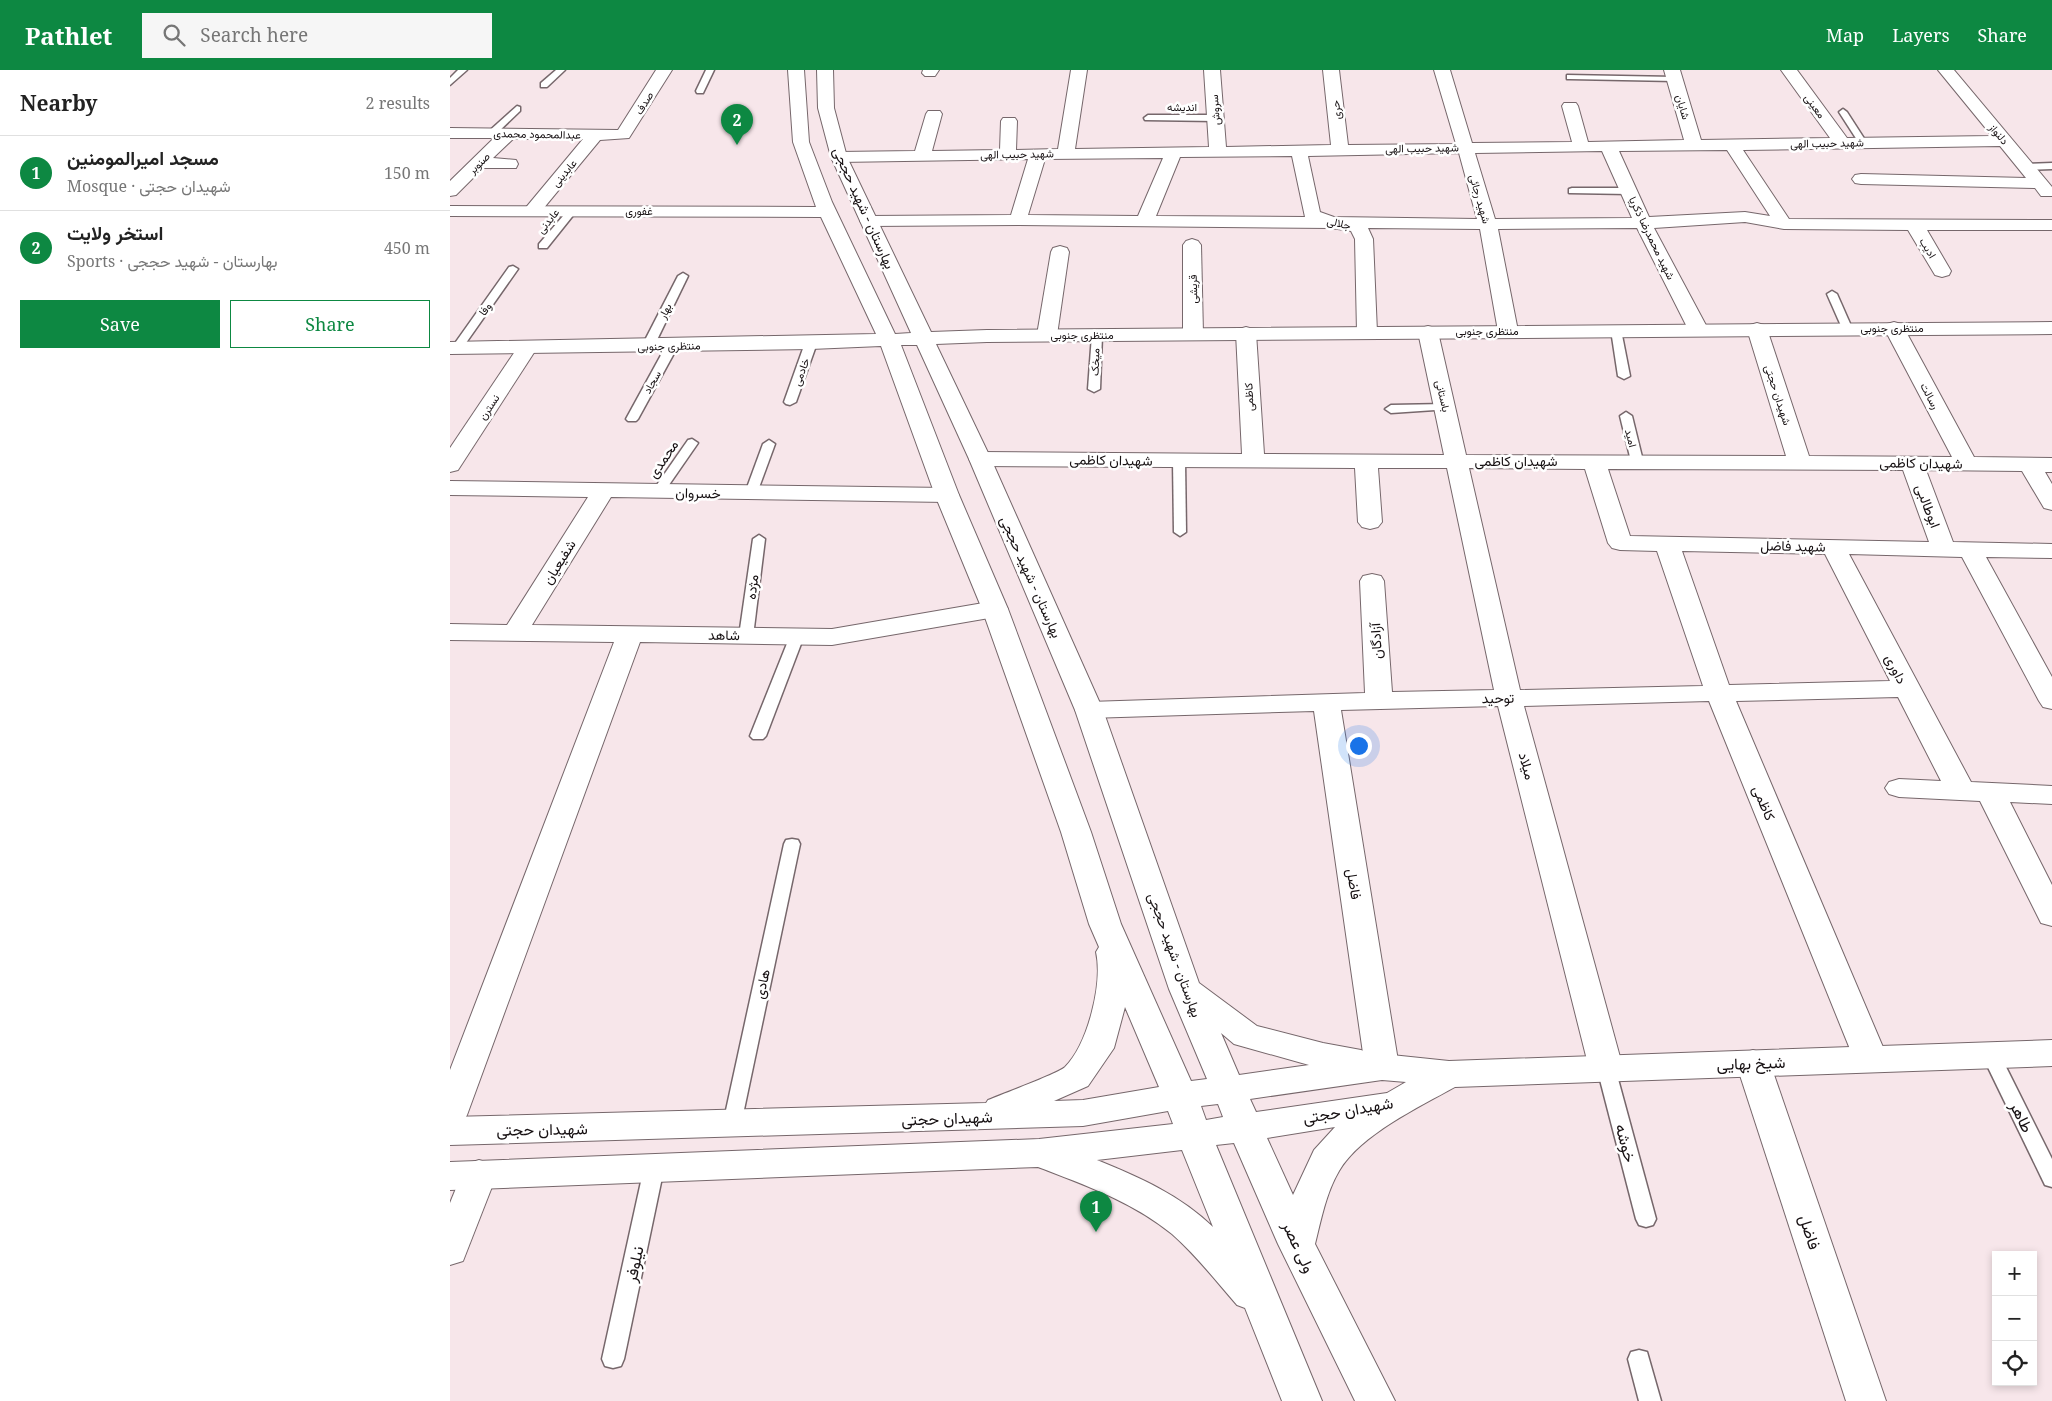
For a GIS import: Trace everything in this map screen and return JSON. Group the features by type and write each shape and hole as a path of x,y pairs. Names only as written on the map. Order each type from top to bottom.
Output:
{"street":[{"name":"صدف","path":"623,135 664,70"},
{"path":"796,70 801,142 828,212 888,339 947,495 995,609 1076,832 1105,924 1115,966 1109,1005 1097,1048 1076,1077 1045,1092 978,1117"},
{"name":"بهارستان - شهید حججی","path":"825,70 826,108 839,156 922,338 941,374 980,459 1089,710 1185,988 1230,1090"},
{"path":"1066,153 1079,70"},
{"name":"سروش","path":"1212,70 1218,151"},
{"name":"حری","path":"1331,70 1340,149"},
{"name":"شهید رجائی","path":"1442,70 1488,224 1508,331"},
{"name":"معینی","path":"1789,70 1842,143"},
{"name":"دلنواز","path":"1946,70 2052,197"},
{"name":"شایان","path":"1673,74 1694,144"},
{"path":"1570,106 1581,146"},
{"path":"922,155 934,114"},
{"path":"1008,154 1009,121"},
{"name":"عبدالمحمود محمدی","path":"450,134 623,135"},
{"name":"صنوبر","path":"450,191 508,134"},
{"name":"عابدینی","path":"532,211 595,135"},
{"name":"شهید حبیب الهی","path":"839,156 2005,141"},
{"path":"1731,144 1784,224"},
{"name":"شهید محمدرضا ذکریا","path":"1608,146 1643,222 1698,330"},
{"name":"جلالی","path":"1299,150 1312,215 1332,223 1358,227 1364,239 1367,332"},
{"path":"1146,221 1174,152"},
{"path":"1018,220 1038,154"},
{"path":"479,163 510,164"},
{"path":"1860,179 2040,183"},
{"name":"غفوری","path":"450,211 828,212"},
{"path":"869,221 1018,220 1488,224 1643,222 1745,217 1784,224 2052,224"},
{"name":"ادیب","path":"1914,224 1942,271"},
{"name":"قریشی","path":"1192,245 1193,334"},
{"path":"1047,335 1060,252"},
{"path":"811,343 852,328 871,305"},
{"name":"منتظری جنوبی","path":"454,348 811,343 1047,335 1848,328 2050,331"},
{"name":"رسالت","path":"1894,328 1966,463"},
{"name":"شهیدان حجتی","path":"1757,329 1799,461"},
{"name":"باستانی","path":"1428,332 1458,461"},
{"name":"کاظمی","path":"1246,333 1253,461"},
{"path":"941,374 957,353 970,343 987,336"},
{"name":"نسترن","path":"450,465 527,348"},
{"name":"شهیدان کاظمی","path":"980,459 1180,461 1799,461 2052,465"},
{"path":"1366,461 1370,522"},
{"name":"میلاد","path":"1458,461 1509,698 1606,1068"},
{"name":"شهید فاضل","path":"1594,461 1620,543 2052,551"},
{"name":"ابوطالبی","path":"1912,463 1944,549"},
{"path":"2029,464 2052,503"},
{"name":"خسروان","path":"450,488 602,492 947,495"},
{"name":"شفیعیان","path":"514,633 602,492"},
{"name":"کاظمی","path":"1667,544 1718,693 1871,1059"},
{"name":"داوری","path":"1833,547 1961,791"},
{"path":"1970,549 2052,701"},
{"name":"آزادگان","path":"1372,581 1379,701"},
{"name":"شاهد","path":"450,632 832,637 995,609"},
{"path":"450,1115 630,634"},
{"name":"توحید","path":"1089,710 1326,702 1907,689"},
{"name":"فاضل","path":"1326,702 1382,1067"},
{"path":"1899,788 2052,795"},
{"path":"1990,792 2052,915"},
{"path":"1105,924 1180,1096 1302,1401"},
{"path":"1185,988 1246,1035 1323,1056 1382,1067"},
{"name":"شیخ بهایی","path":"1449,1074 2052,1053"},
{"name":"فاضل","path":"1753,1063 1866,1401"},
{"name":"شهیدان حجتی","path":"450,1131 1082,1113 1180,1096 1382,1067 1449,1074"},
{"name":"شهیدان حجتی","path":"464,1175 1040,1153 1194,1135 1394,1105 1449,1074"},
{"name":"ولی عصر","path":"1230,1090 1296,1244 1375,1401"},
{"path":"1296,1244 1313,1187 1334,1151 1360,1128 1394,1105"},
{"path":"1040,1153 1138,1194 1184,1224 1264,1309"},
{"path":"450,1250 464,1175"}],"lane":[{"path":"450,82 462,70"},
{"path":"544,85 561,70"},
{"path":"700,91 710,70"},
{"path":"1570,77 1673,74"},
{"path":"491,134 517,109"},
{"path":"1843,112 1863,143"},
{"name":"اندیشه","path":"1148,118 1216,118"},
{"path":"2026,167 2052,166"},
{"path":"1572,191 1629,191"},
{"name":"عابدنی","path":"543,246 572,211"},
{"name":"وفا","path":"454,348 513,269"},
{"name":"بهار","path":"648,346 683,276"},
{"path":"1832,294 1848,328"},
{"path":"1616,330 1624,376"},
{"name":"میخک","path":"1094,389 1096,335"},
{"name":"خادمی","path":"790,402 811,343"},
{"name":"سجاد","path":"632,419 672,346"},
{"path":"1391,410 1446,407"},
{"name":"امید","path":"1626,416 1637,461"},
{"name":"محمدی","path":"658,492 692,443"},
{"path":"751,493 769,444"},
{"path":"1180,461 1180,532"},
{"name":"مژده","path":"746,636 758,539"},
{"path":"758,736 797,636"},
{"name":"هادی","path":"732,1124 792,844"},
{"name":"طاهر","path":"1991,1055 2052,1179"},
{"name":"خوشه","path":"1606,1068 1646,1218"},
{"name":"نیلوفر","path":"613,1359 654,1168"},
{"path":"1639,1359 1650,1401"}],"place":[{"name":"استخر ولایت","path":"737,145"},
{"name":"مسجد امیرالمومنین","path":"1096,1232"}]}
